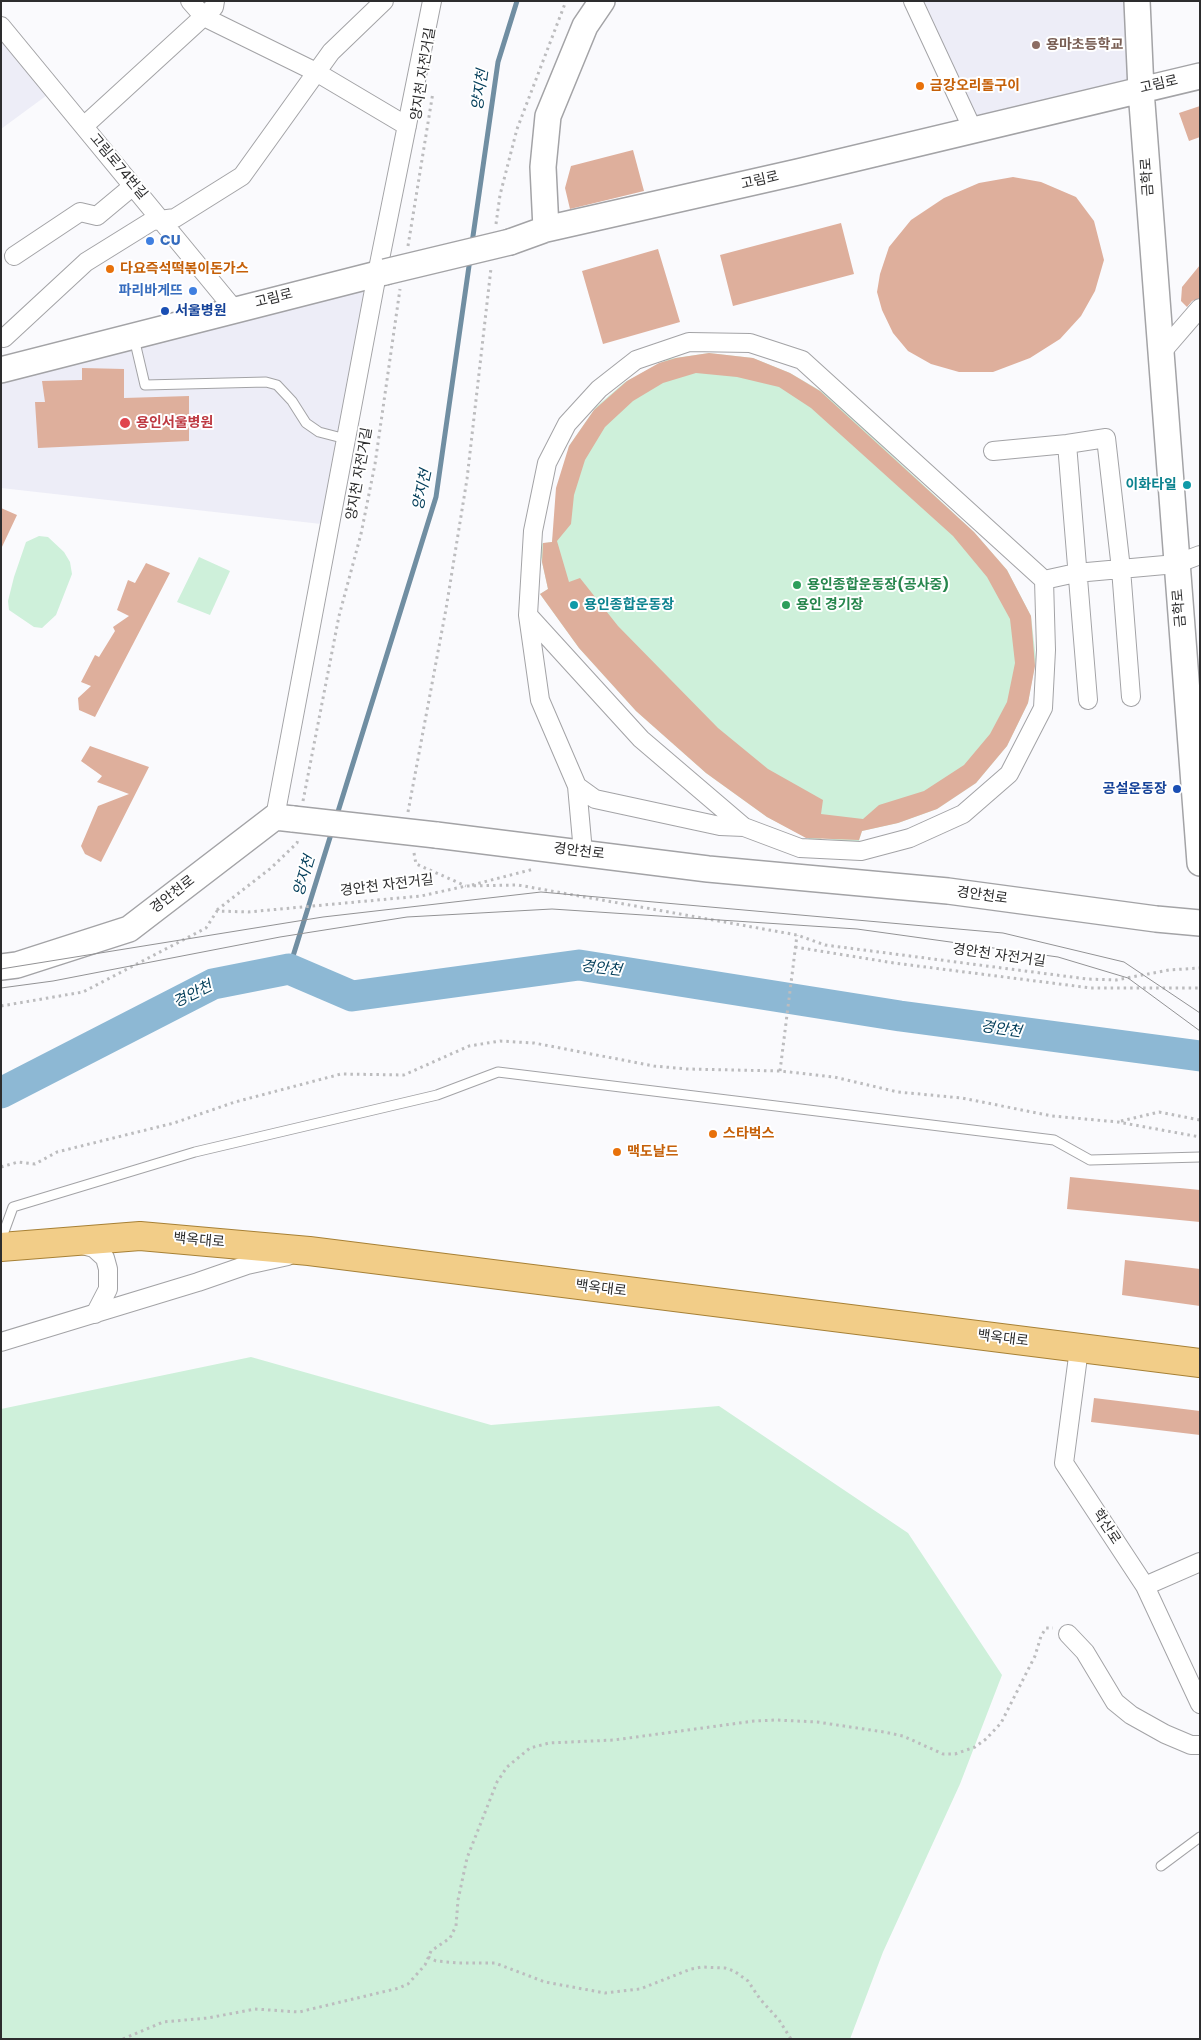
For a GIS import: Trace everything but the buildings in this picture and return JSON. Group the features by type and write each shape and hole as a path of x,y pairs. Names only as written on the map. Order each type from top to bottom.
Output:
{"main road":[{"name":"백옥대로","path":"1,1247 140,1236 309,1251 1079,1349 1200,1362"}],"street":[{"path":"190,1 204,17 316,72 407,126"},
{"path":"84,126 204,17 214,7 215,1"},
{"path":"7,368 2,335 86,262 152,221 175,218 242,176 331,52 384,1"},
{"path":"292,819 346,439 387,278 407,126 432,1"},
{"path":"546,229 543,167 548,116 585,26 602,1"},
{"path":"913,1 973,130"},
{"name":"금학로","path":"1137,1 1141,90 1200,863"},
{"name":"고림로74번길","path":"1,26 234,309"},
{"name":"고림로","path":"7,368 234,309 387,278 503,237 546,229 1200,76"},
{"path":"14,256 80,212 96,216 133,186"},
{"path":"1161,353 1200,308"},
{"path":"575,851 577,786 540,700 528,615 533,531 547,464 566,424 599,389 636,360 689,342 750,343 802,360 1044,580 1046,650 1043,708 1008,774 963,814 910,838 861,851 800,848 744,827 720,826 595,798 577,786"},
{"path":"993,450 1067,444 1106,438 1121,569 1131,697"},
{"path":"1067,444 1076,573 1088,700"},
{"path":"1044,580 1076,573 1176,564 1200,555"},
{"path":"528,615 641,739 744,827"},
{"name":"경안천로","path":"1,967 17,965 129,929 292,819 575,851 708,869 948,891 1156,919 1200,923"},
{"path":"73,1242 94,1248 105,1258 108,1289 95,1314"},
{"path":"1,1342 247,1265 309,1251"},
{"name":"학산로","path":"1079,1349 1064,1463 1145,1586 1198,1697"},
{"path":"1145,1586 1200,1562"},
{"path":"1068,1634 1085,1652 1115,1702 1125,1711 1165,1734 1191,1745 1200,1745"}],"lane":[{"path":"134,335 145,385 266,382 277,385 292,401 306,423 319,432 346,439"},
{"path":"1,1240 13,1207 196,1152 436,1095 498,1072 1054,1140 1090,1160 1200,1157"},
{"path":"1161,1866 1200,1837"}],"path":[{"path":"503,237 500,196 517,129 566,1"},
{"name":"양지천 자전거길","path":"408,249 434,85"},
{"path":"406,820 446,609 468,479 492,261"},
{"name":"양지천 자전거길","path":"217,911 271,868 297,843 292,819 339,616 361,534 373,473 394,315 387,278"},
{"path":"412,846 416,864 466,886 533,870 575,851"},
{"name":"경안천 자전거길","path":"217,911 248,912 421,896 466,886 518,885 797,935 825,945 1086,979 1116,980 1169,970 1200,968"},
{"path":"1,1006 83,992 206,928 217,911"},
{"path":"780,1071 797,935"},
{"path":"795,947 894,964 1091,988 1200,988"},
{"path":"1118,1122 1159,1112 1200,1120"},
{"path":"123,2039 163,2022 208,2018 255,2010 299,2012 399,1988 416,1978 431,1951 450,1938 456,1926 458,1900 467,1858 497,1782 506,1767 530,1748 549,1743 614,1740 754,1721 776,1720 817,1722 884,1732 903,1736 944,1754 955,1754 975,1747 986,1739 1001,1723 1035,1656 1041,1636 1046,1628 1058,1628 1068,1634"},
{"path":"428,1957 436,1961 459,1963 496,1962 545,1982 604,1992 640,1989 691,1969 702,1967 726,1968 734,1971 748,1982 791,2039"}],"shaded area":[{"name":"용마초등학교","path":"913,1 1137,1 1141,90 973,130"},
{"path":"1,29 54,90 1,129"},
{"path":"377,274 330,525 1,488 1,370"}],"green space":[{"name":"용인 경기장","path":"709,353 753,358 790,373 826,394 974,532 1007,570 1031,616 1036,659 1028,703 1007,746 976,783 937,809 898,823 862,831 858,844 822,838 817,843 767,817 706,773 636,711 579,648 540,594 548,589 538,544 552,542 569,446 596,407 625,382 668,359"},
{"path":"39,536 48,537 64,552 70,562 72,574 56,615 42,628 34,627 9,610 8,601 26,542"},
{"path":"199,557 230,571 210,615 177,602"},
{"path":"251,1357 491,1425 719,1406 908,1533 1002,1675 960,1784 883,1952 850,2039 1,2039 1,1409"}],"waterway":[{"name":"양지천","path":"472,243 498,62 517,1"},
{"name":"양지천","path":"336,818 436,497 470,259"},
{"name":"양지천","path":"289,969 332,831"},
{"name":"경안천","path":"1,1093 213,984 289,969 352,996 579,965 900,1016 1200,1056"}],"tram line":[{"path":"1,969 323,917 541,892 1003,933 1124,962 1200,1013"},
{"path":"1,988 53,981 280,937 407,917 552,909 857,929 1058,957 1128,978 1200,1031"}],"place":[{"name":"용마초등학교","path":"1036,45"},
{"name":"금강오리돌구이","path":"920,86"},
{"name":"CU","path":"150,241"},
{"name":"다요즉석떡볶이돈가스","path":"110,269"},
{"name":"파리바게뜨","path":"193,291"},
{"name":"서울병원","path":"165,311"},
{"name":"용인서울병원","path":"125,423"},
{"name":"이화타일","path":"1187,485"},
{"name":"용인종합운동장(공사중)","path":"797,585"},
{"name":"용인종합운동장","path":"574,605"},
{"name":"용인 경기장","path":"786,605"},
{"name":"공설운동장","path":"1177,789"},
{"name":"스타벅스","path":"713,1134"},
{"name":"맥도날드","path":"617,1152"}]}
